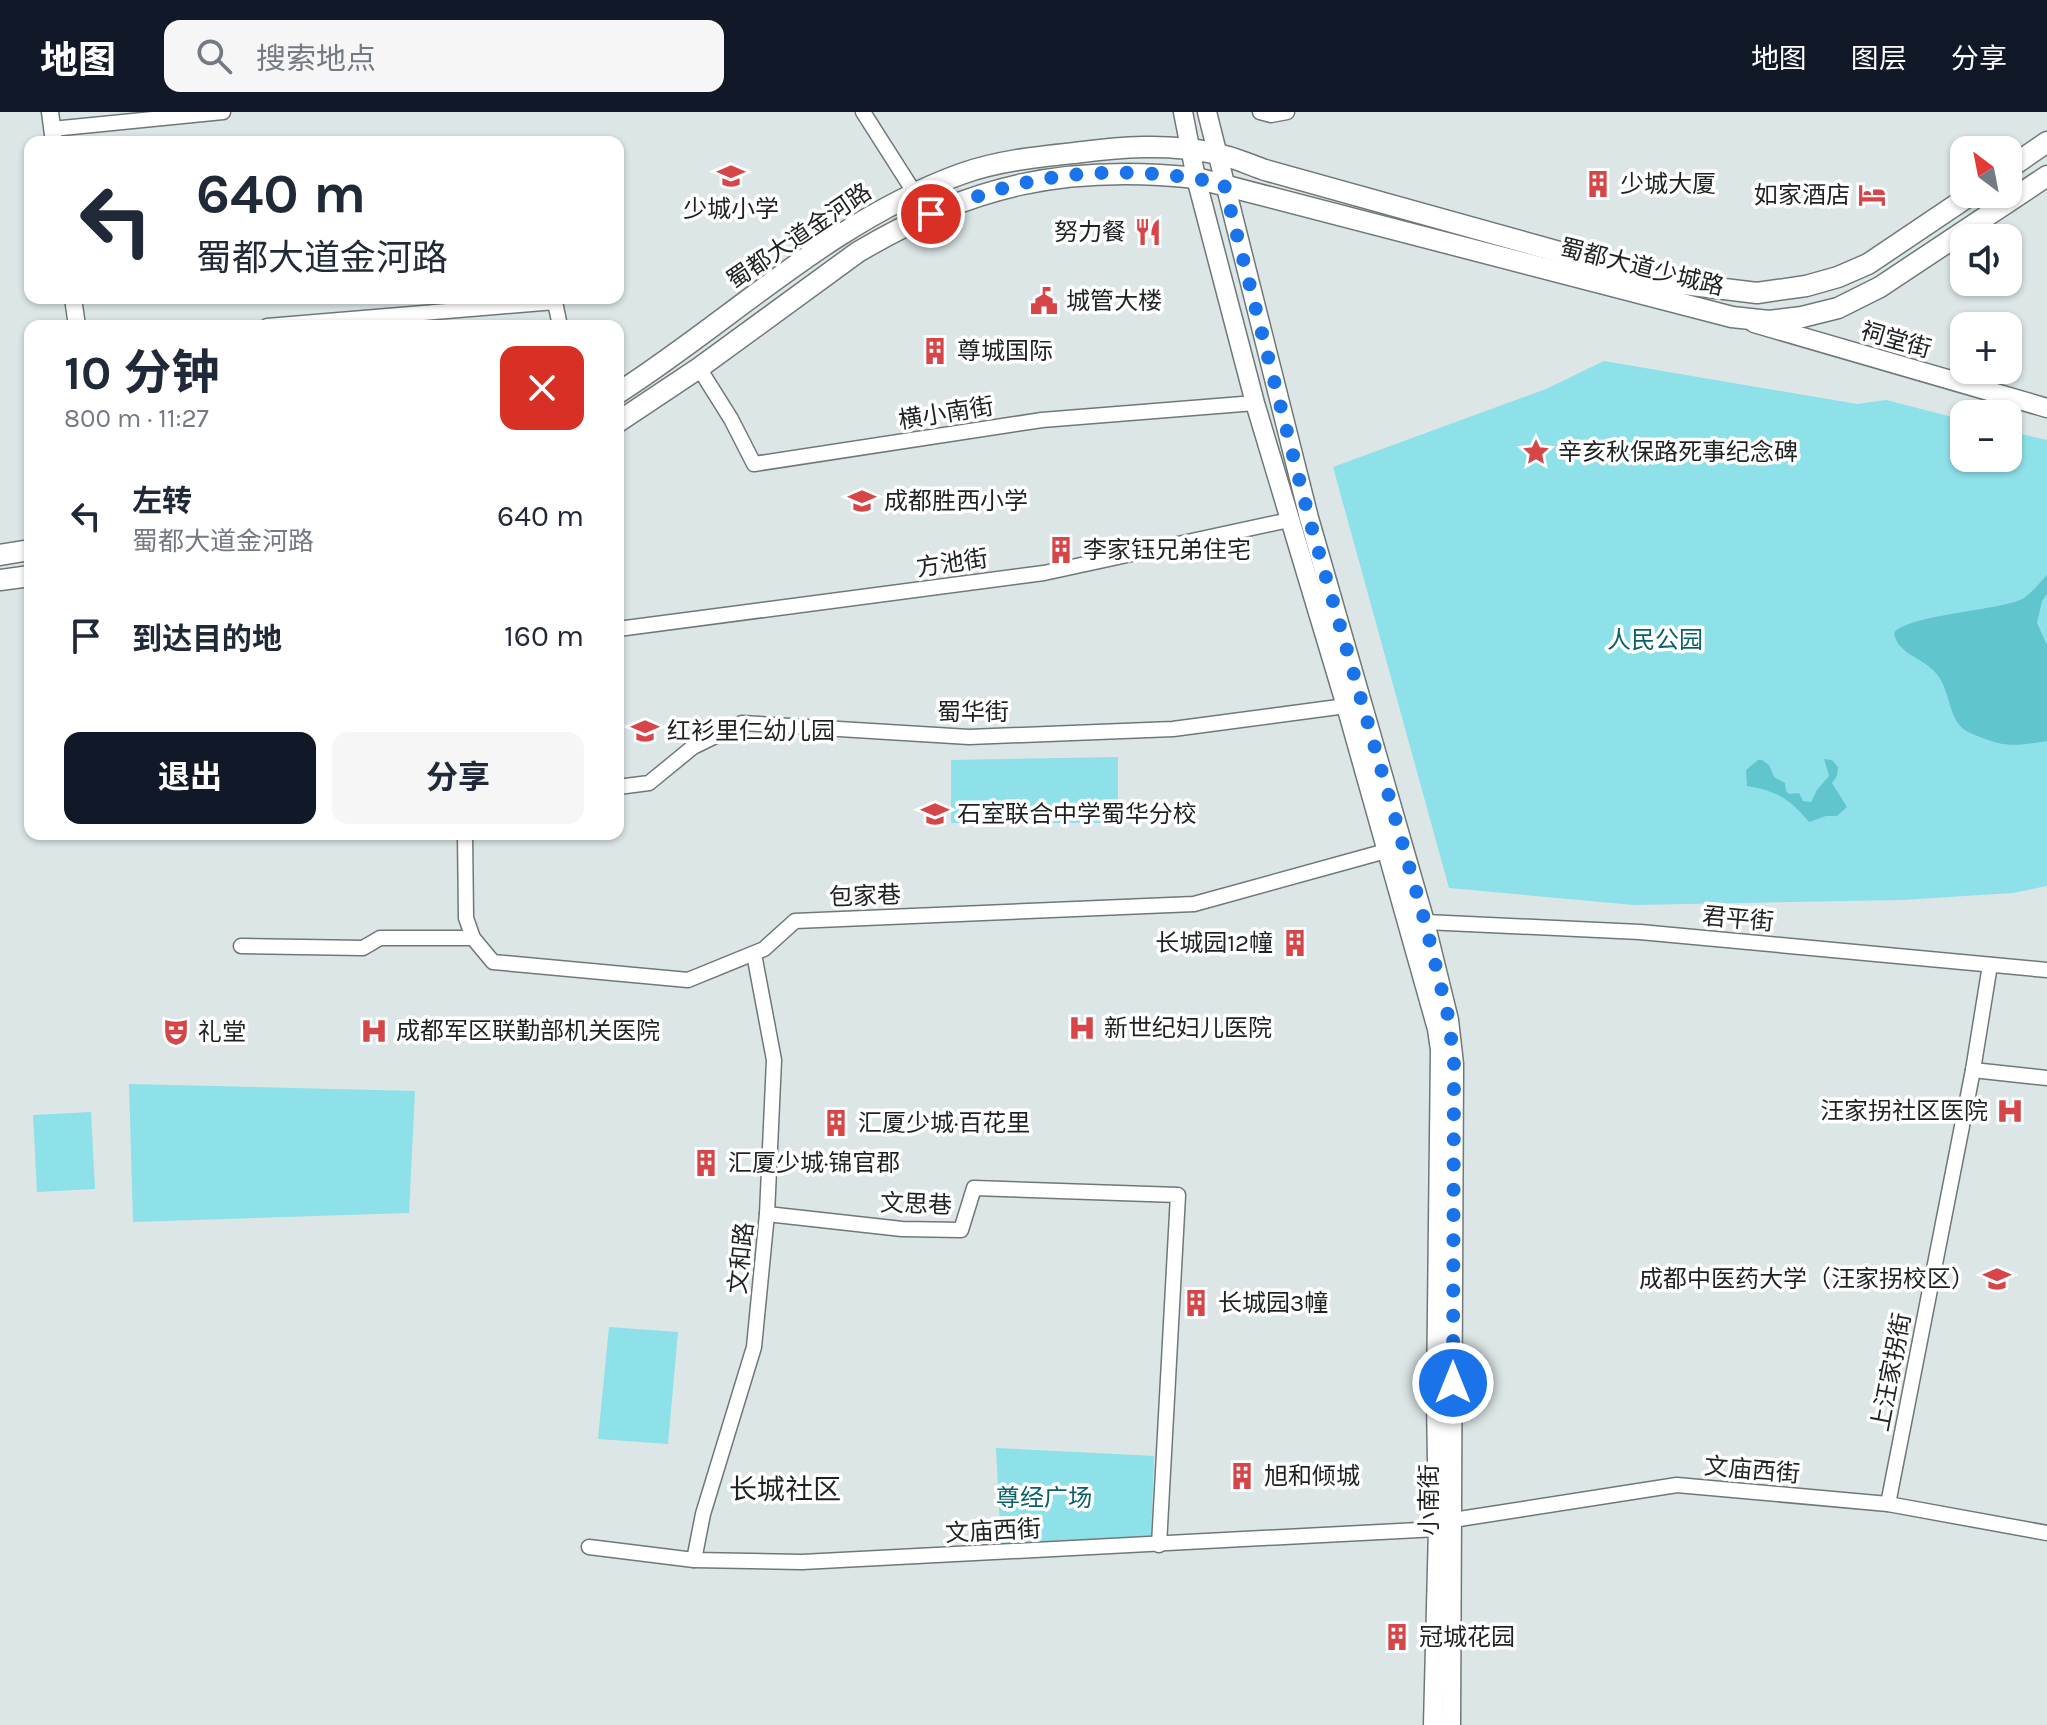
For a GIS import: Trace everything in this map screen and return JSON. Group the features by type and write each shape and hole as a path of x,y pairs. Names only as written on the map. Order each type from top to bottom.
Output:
{"main road":[{"name":"小南街","path":"1183,112 1196,178 1255,403 1346,706 1430,1001 1440,1050 1436,1398 1445,1525 1451,1725"},
{"name":"小南街","path":"1207,112 1309,518 1425,922 1449,1020 1454,1064 1445,1525 1433,1725"},
{"path":"2022,159 2047,142"},
{"name":"蜀都大道金河路","path":"624,389 853,226 914,192 964,173 1026,158 1106,149 1189,148 1217,153"},
{"name":"蜀都大道少城路","path":"1217,153 1265,170 1667,282 1757,293 1806,286 1868,264 1951,208"},
{"name":"蜀都大道金河路","path":"624,418 699,368 858,252 931,214 1021,183 1060,176 1142,172 1196,178"},
{"name":"蜀都大道少城路","path":"1196,178 1732,317 1769,321 1838,308 1880,287 2047,176"},
{"name":"祠堂街","path":"1732,317 2047,408"},
{"path":"0,555 24,551"},
{"path":"0,580 24,577"}],"street":[{"path":"52,128 223,112"},
{"path":"863,112 914,192"},
{"path":"1260,112 1271,115 1287,112"},
{"path":"339,320 531,304"},
{"name":"横小南街","path":"699,368 731,419 754,464 1042,420 1255,403"},
{"name":"方池街","path":"624,628 1044,573 1289,520"},
{"name":"蜀华街","path":"624,786 649,783 693,747 742,723 969,737 1173,729 1346,706"},
{"path":"241,946 363,948 380,938 473,938 466,918 465,840"},
{"name":"包家巷","path":"473,938 493,962 688,980 764,949 795,921 1194,904 1386,851"},
{"name":"君平街","path":"1425,922 1640,932 2047,970"},
{"name":"文和路","path":"694,1560 703,1514 754,1347 767,1214 774,1060 754,954"},
{"name":"上汪家拐街","path":"1888,1504 1973,1070 1990,965"},
{"path":"1973,1070 2047,1078"},
{"name":"文思巷","path":"767,1214 902,1229 961,1230 974,1188 1178,1195 1159,1545"},
{"name":"文庙西街","path":"589,1547 694,1560 802,1562 1159,1545 1445,1525 1677,1485 1888,1504 2047,1533"}],"green space":[{"name":"人民公园","path":"1604,361 1857,404 1886,400 1950,416 1950,472 2022,472 2022,434 2047,440 2047,886 2013,893 1902,900 1634,905 1449,888 1333,467 1546,389"},
{"path":"1118,757 1118,823 951,823 951,760"},
{"path":"129,1084 415,1091 409,1213 133,1222"},
{"path":"91,1112 95,1189 37,1192 33,1115"},
{"path":"609,1327 678,1332 668,1444 598,1439"},
{"name":"尊经广场","path":"996,1448 1154,1456 1151,1538 1001,1546"}],"shaded area":[{"path":"2047,575 2047,594 2042,601 2037,623 2047,645 2047,741 2003,744 1969,733 1956,720 1938,676 1928,665 1904,650 1894,633 1916,622 2020,600"},
{"path":"1824,759 1832,760 1838,767 1832,783 1847,807 1837,816 1809,822 1782,797 1747,786 1746,770 1762,760 1769,765 1774,777 1785,783 1789,794 1799,793 1803,801 1811,802 1829,776"}],"place":[{"name":"少城小学","path":"731,176"},
{"name":"少城大厦","path":"1598,184"},
{"name":"如家酒店","path":"1872,195"},
{"name":"努力餐","path":"1148,232"},
{"name":"城管大楼","path":"1044,301"},
{"name":"尊城国际","path":"935,351"},
{"name":"辛亥秋保路死事纪念碑","path":"1536,452"},
{"name":"成都胜西小学","path":"862,501"},
{"name":"李家钰兄弟住宅","path":"1061,550"},
{"name":"红衫里仁幼儿园","path":"645,731"},
{"name":"石室联合中学蜀华分校","path":"935,814"},
{"name":"长城园12幢","path":"1295,943"},
{"name":"新世纪妇儿医院","path":"1082,1028"},
{"name":"成都军区联勤部机关医院","path":"374,1031"},
{"name":"礼堂","path":"176,1032"},
{"name":"汪家拐社区医院","path":"2010,1111"},
{"name":"汇厦少城·百花里","path":"836,1123"},
{"name":"汇厦少城·锦官郡","path":"706,1163"},
{"name":"成都中医药大学（汪家拐校区）","path":"1997,1279"},
{"name":"长城园3幢","path":"1196,1303"},
{"name":"旭和倾城","path":"1242,1476"},
{"name":"冠城花园","path":"1397,1637"}],"district":[{"name":"长城社区","path":"785,1489"}],"route":[{"path":"931,214 1021,183 1060,176 1142,172 1224,184 1309,518 1425,922 1449,1020 1454,1064 1453,1383"}]}
